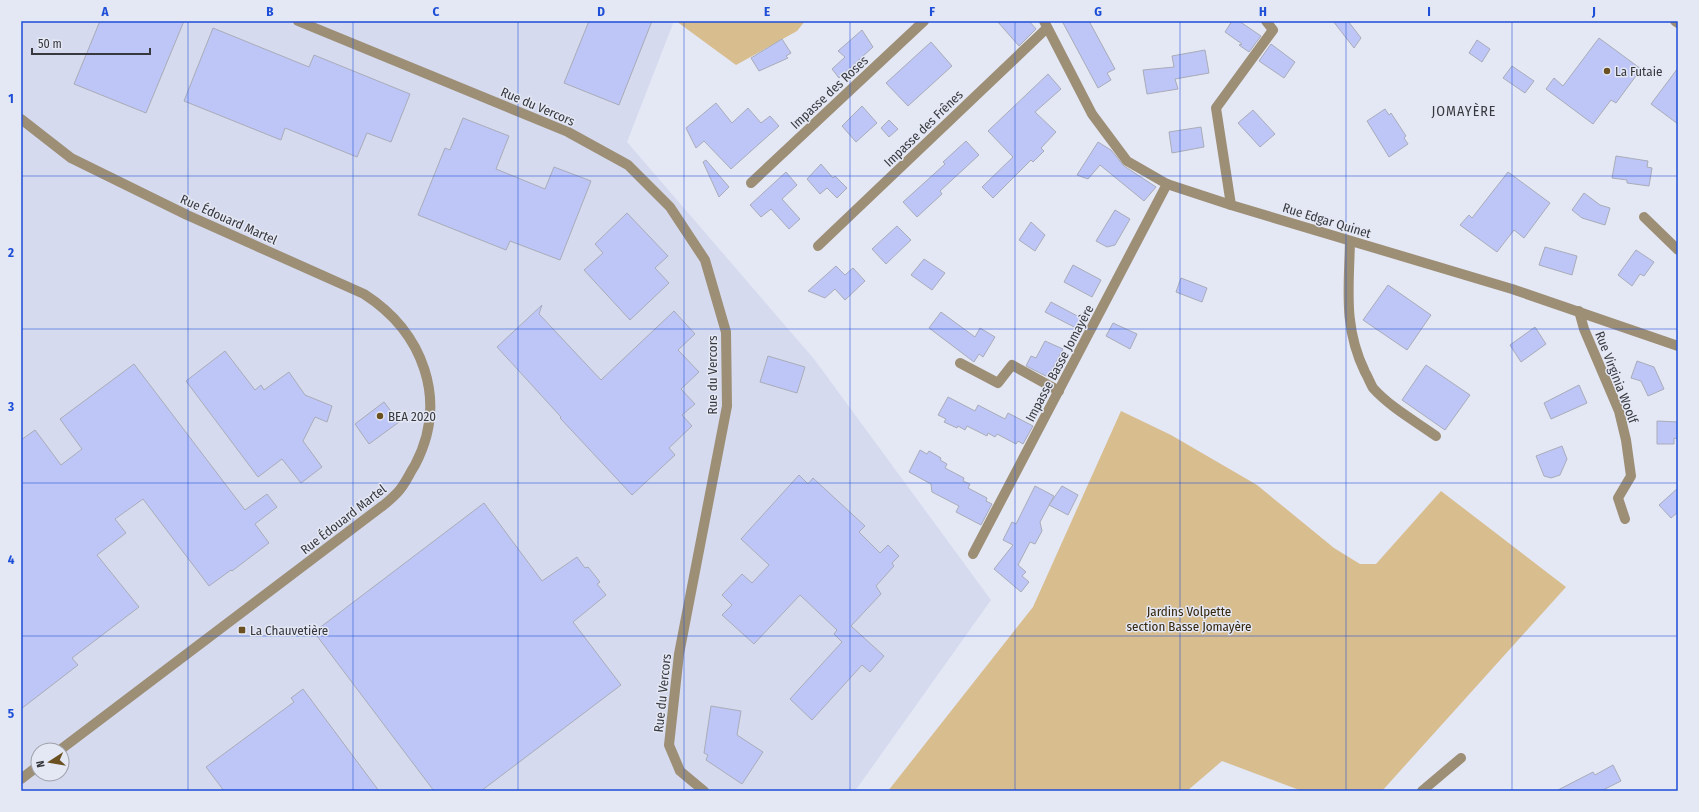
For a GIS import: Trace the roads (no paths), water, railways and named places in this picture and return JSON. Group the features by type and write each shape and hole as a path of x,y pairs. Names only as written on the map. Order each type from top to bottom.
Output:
{"street":[{"name":"Rue du Vercors","path":"298,21 568,132 628,165 670,207 705,260 726,332 727,406 679,654 669,745 680,771 704,791"},
{"name":"Impasse des Roses","path":"751,183 924,21"},
{"path":"1231,205 1216,108 1273,30 1266,21"},
{"name":"Rue Edgar Quinet","path":"1045,25 1092,114 1127,160 1167,184 1231,205 1512,289 1678,346"},
{"name":"Impasse des Frênes","path":"818,246 1045,25"},
{"name":"Rue Édouard Martel","path":"21,119 71,158 186,215 364,294 381,304 399,322 414,344 423,367 430,392 430,424 422,450 406,482 398,492 381,507 70,742"},
{"name":"Impasse Basse Jomayère","path":"973,554 1167,184"},
{"path":"1644,217 1678,250"},
{"path":"1350,240 1348,313 1353,341 1361,364 1373,387 1391,404 1436,436"},
{"name":"Rue Virginia Woolf","path":"1579,311 1584,329 1619,411 1626,440 1631,476 1618,498 1625,519"},
{"path":"960,363 998,383 1012,365 1059,391"},
{"path":"1422,791 1461,758"},
{"path":"21,779 30,772"}],"place":[{"name":"La Futaie","path":"1607,71"},
{"name":"BEA 2020","path":"380,416"},
{"name":"La Chauvetière","path":"242,630"}],"district":[{"name":"JOMAYÈRE","path":"1464,111"}],"park label":[{"name":"Jardins Volpette section Basse Jomayère","path":"1189,618"}]}
